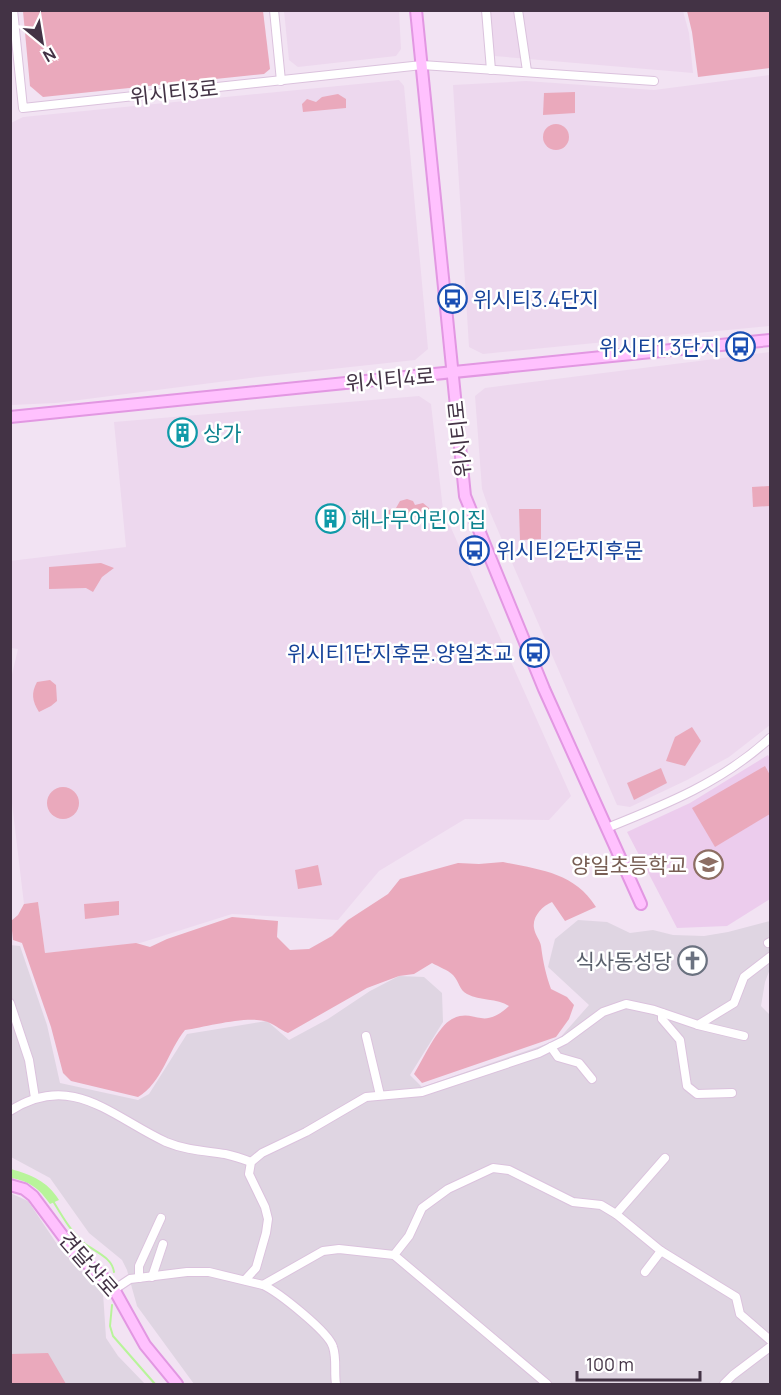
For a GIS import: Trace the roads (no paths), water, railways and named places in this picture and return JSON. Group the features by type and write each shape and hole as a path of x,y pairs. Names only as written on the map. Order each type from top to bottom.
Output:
{"street":[{"name":"위시티3로","path":"13,10 23,108 422,65 654,81"},
{"path":"274,10 281,81"},
{"name":"위시티로","path":"416,10 465,496 544,689 641,904"},
{"path":"486,10 491,70"},
{"path":"518,10 527,71"},
{"name":"위시티4로","path":"10,417 771,340"},
{"path":"607,828 680,798 740,762 771,738"},
{"path":"698,1025 734,1003 744,977 771,957"},
{"path":"10,1003 29,1060 35,1098"},
{"path":"245,1280 256,1269 268,1219 265,1207 249,1174 251,1162 262,1153 306,1132 366,1097 422,1092 551,1047 565,1040 603,1012 626,1004 744,1036"},
{"path":"662,1013 662,1019 680,1040 687,1086 697,1094 732,1093"},
{"path":"366,1036 380,1095"},
{"path":"551,1047 558,1057 579,1063 592,1078"},
{"path":"10,1112 35,1098 54,1095 69,1096 107,1108 166,1142 183,1148 228,1155 251,1162"},
{"path":"616,1214 665,1158"},
{"path":"394,1255 409,1236 422,1208 448,1189 493,1168 509,1170 573,1202 601,1205 616,1214 661,1251 736,1297 740,1314 771,1340"},
{"name":"견달산로","path":"10,1185 24,1189 33,1196 77,1255 115,1289 145,1345 177,1384"},
{"path":"139,1278 139,1266 161,1218"},
{"path":"152,1277 163,1244"},
{"path":"263,1285 323,1251 339,1249 394,1255 547,1384"},
{"path":"645,1272 661,1251"},
{"path":"115,1289 130,1279 188,1272 209,1272 263,1285 300,1310 333,1344 336,1384"},
{"path":"724,1384 771,1347"}],"waterway":[{"path":"53,1201 75,1234 107,1259 114,1272"},
{"path":"112,1305 110,1326 113,1336 155,1384"}],"place":[{"name":"위시티3.4단지","path":"452,299"},
{"name":"위시티1.3단지","path":"741,347"},
{"name":"상가","path":"182,433"},
{"name":"해나무어린이집","path":"330,519"},
{"name":"위시티2단지후문","path":"475,550"},
{"name":"위시티1단지후문.양일초교","path":"534,653"},
{"name":"양일초등학교","path":"708,865"},
{"name":"식사동성당","path":"693,961"}]}
